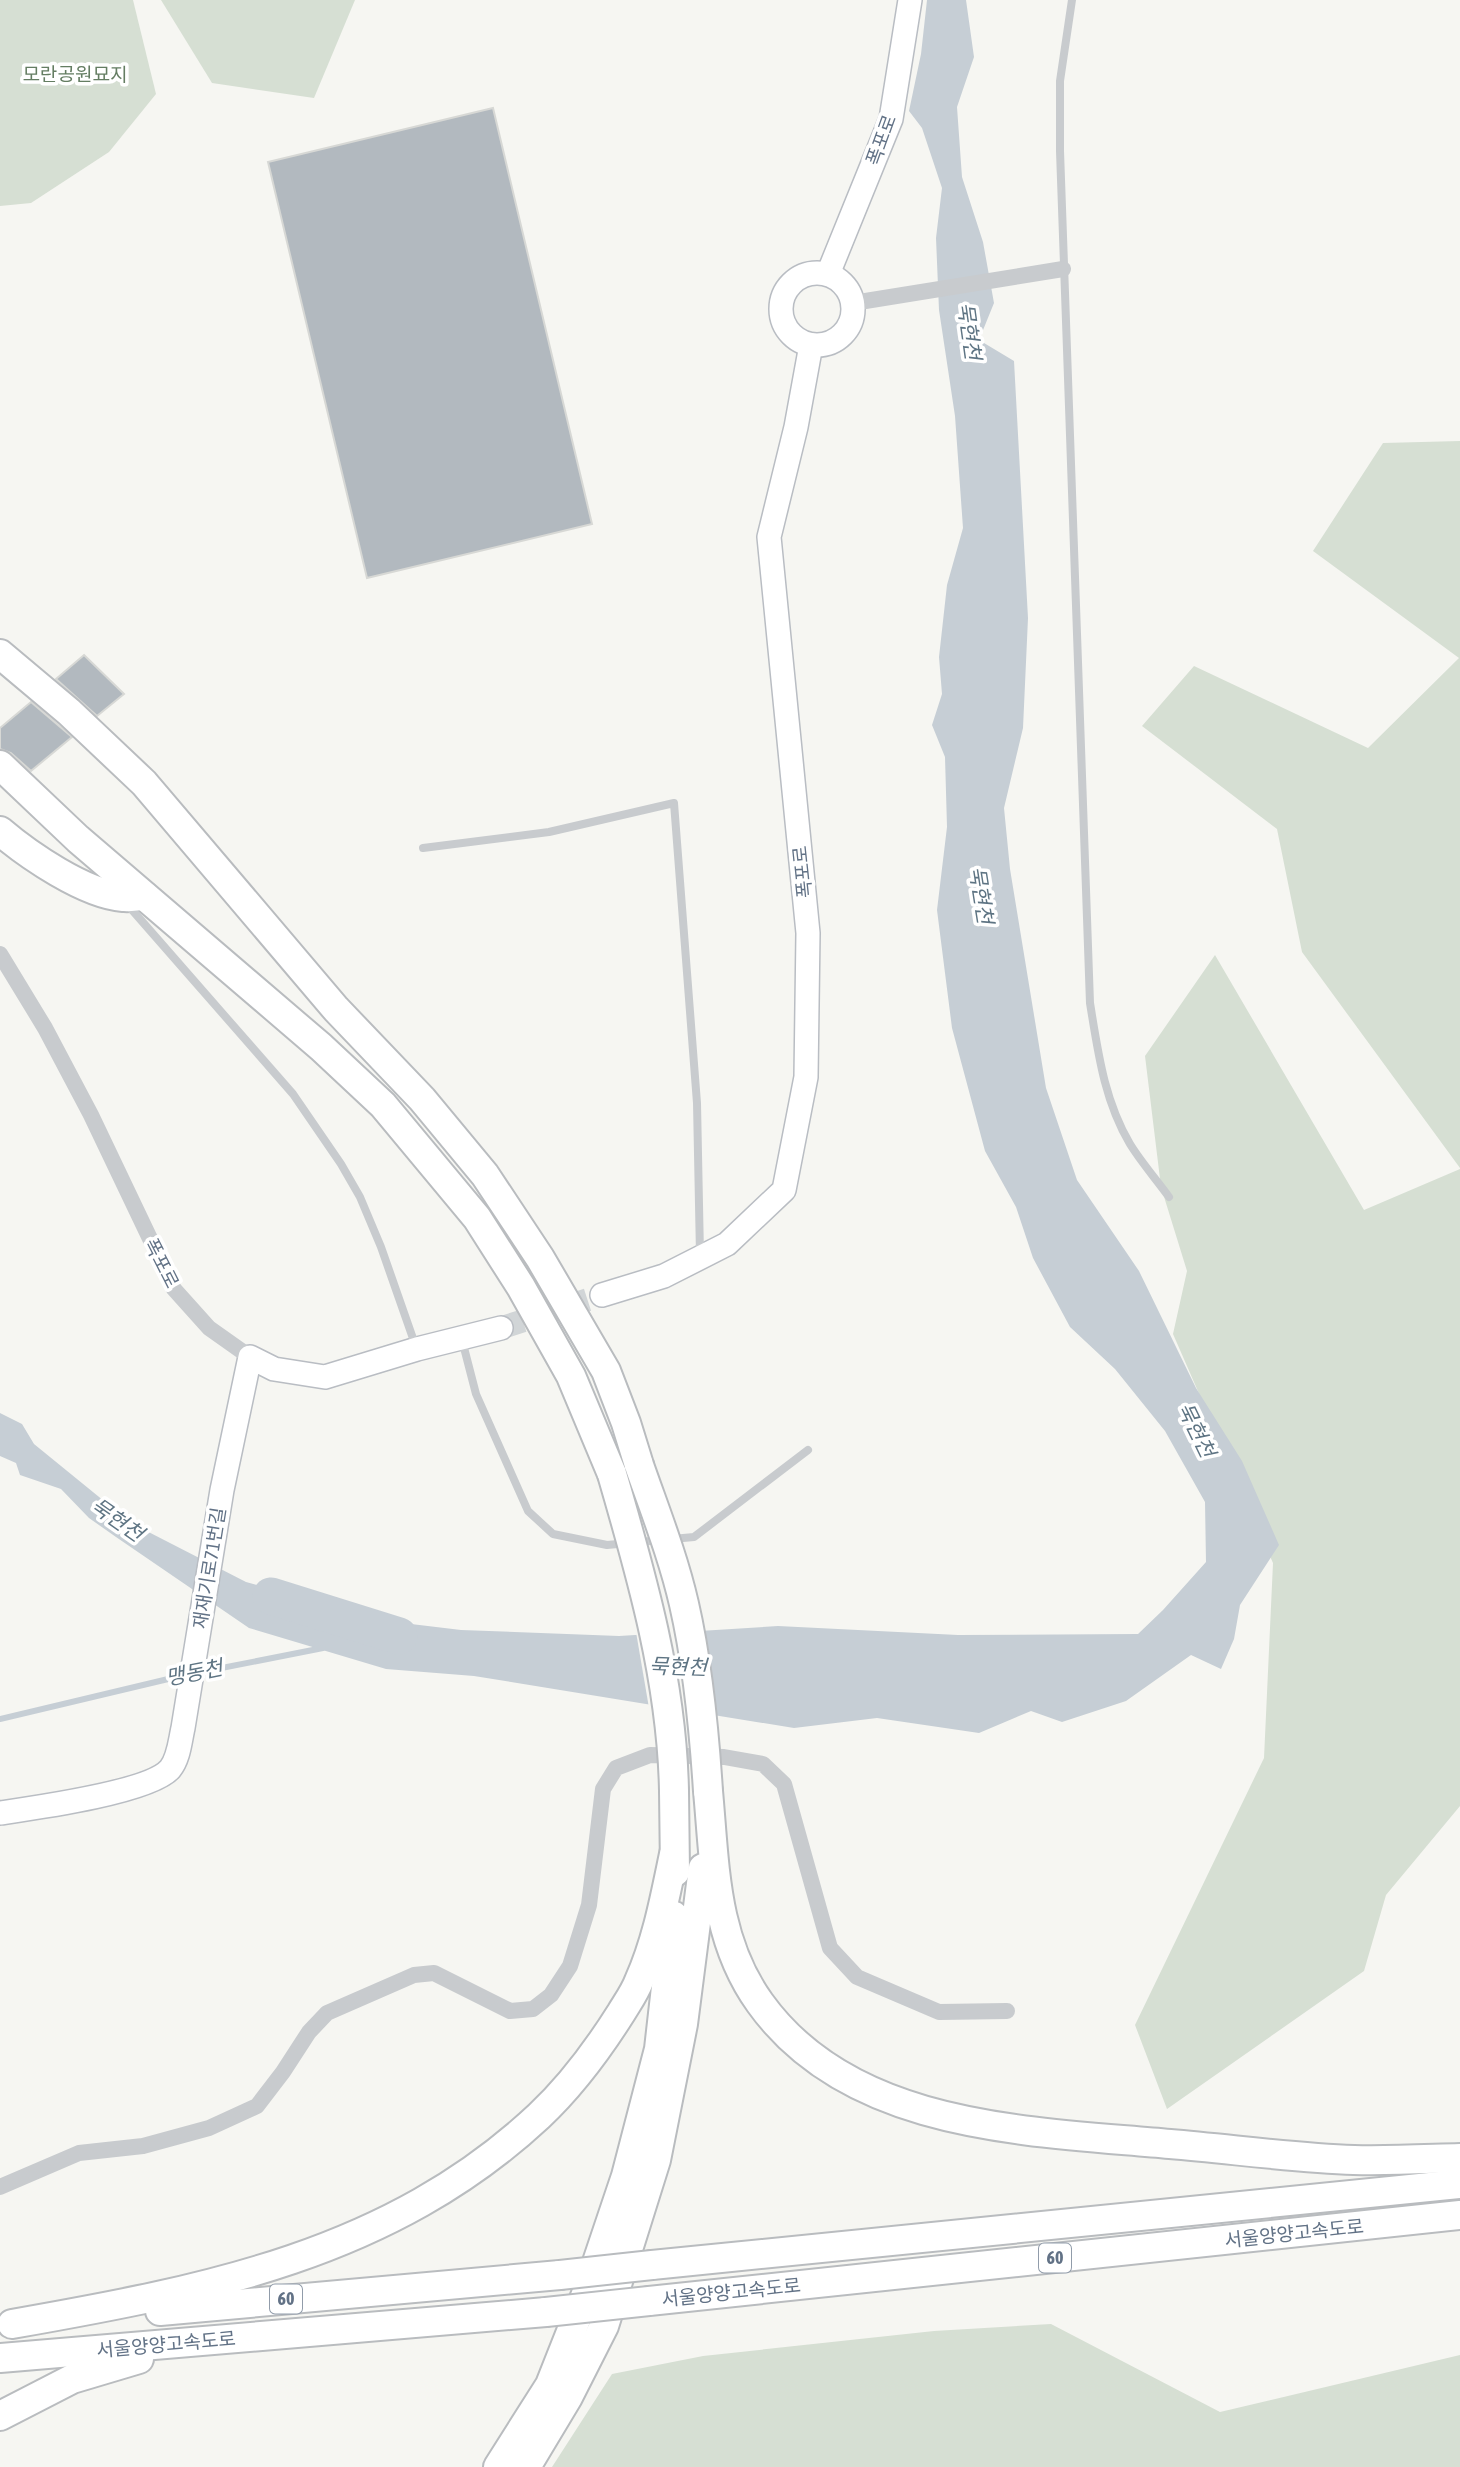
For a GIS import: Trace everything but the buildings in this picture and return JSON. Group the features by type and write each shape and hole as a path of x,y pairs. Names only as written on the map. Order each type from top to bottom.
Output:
{"highway":[{"path":"0,654 69,712 144,783 336,1009 422,1099 485,1175 540,1258 606,1371 667,1544 684,1604 694,1654 704,1732 718,1899 728,1943 759,2002 794,2042 834,2073 888,2098 953,2118 1024,2131 1353,2160 1460,2158"},
{"path":"0,765 78,839 122,890 321,1047 383,1105 477,1218 571,1376 612,1474 641,1573 659,1655 671,1738 674,1791 675,1911 659,2049 626,2176 580,2311 550,2385 498,2467"},
{"path":"0,831 22,849 77,883 122,890"},
{"path":"526,2467 568,2397 604,2326 656,2160 690,1973 701,1892 708,1791"},
{"path":"6,2324 135,2302 291,2261 337,2244 387,2220 437,2194 482,2165 554,2102 605,2041 639,1983 658,1930 674,1854"},
{"name":"서울양양고속도로","path":"6,2324 560,2275 1460,2184"},
{"name":"서울양양고속도로","path":"0,2358 546,2312 1460,2215"},
{"path":"0,2416 72,2379 119,2364 251,2337"}],"main road":[{"name":"폭포로","path":"828,274 891,119 910,0"},
{"path":"812,273 828,274 839,279 849,291 853,303 853,318 847,330 836,340 824,345 811,345 799,340 786,328 781,316 781,302 786,290 800,277 812,273"},
{"name":"폭포로","path":"602,1295 664,1276 727,1244 784,1190 806,1077 808,933 769,537 796,427 811,345"},
{"name":"폭포로","path":"250,1357 274,1369 325,1377 417,1349 501,1328"},
{"name":"재재기로71번길","path":"0,1813 74,1801 123,1789 160,1777 171,1768 177,1756 183,1728 222,1490 250,1357"}],"street":[{"path":"853,303 1063,269"},
{"name":"폭포로","path":"0,954 46,1028 173,1289 209,1328 250,1357"},
{"path":"0,2187 79,2153 144,2146 209,2129 257,2106 309,2032 327,2013 414,1975 434,1973 510,2011 533,2009 551,1995 570,1966 574,1954 589,1905 603,1789 616,1768 650,1755 724,1758 762,1763 784,1784 818,1913 830,1948 857,1977 939,2012 1007,2011"}],"lane":[{"path":"1072,0 1060,81 1063,269 1090,1003 1101,1073 1113,1111 1131,1145 1169,1197"},
{"path":"423,848 548,832 674,803 696,1103 700,1258"},
{"path":"78,839 293,1094 341,1164 360,1197 381,1247 417,1349"},
{"path":"461,1338 476,1394 528,1511 553,1534 607,1545 694,1537 808,1450"}],"green space":[{"name":"모란공원묘지","path":"0,0 133,0 156,94 109,152 31,203 0,206"},
{"path":"161,0 355,0 314,98 212,83"},
{"path":"1460,441 1460,1168 1302,952 1277,829 1142,726 1194,666 1368,748 1459,658 1313,551 1383,443"},
{"path":"1215,955 1364,1210 1460,1169 1460,1806 1386,1895 1364,1971 1167,2109 1135,2025 1264,1758 1273,1563 1173,1334 1187,1271 1161,1187 1145,1056"},
{"path":"1051,2324 1220,2412 1460,2355 1460,2467 552,2467 612,2374 703,2356 934,2331"}],"water":[{"path":"927,0 966,0 974,57 957,107 962,177 983,242 994,303 979,340 1014,361 1028,618 1023,728 1004,808 1010,869 1046,1088 1077,1180 1139,1271 1196,1388 1242,1461 1279,1545 1240,1605 1234,1639 1221,1669 1191,1655 1126,1701 1062,1722 1031,1711 979,1733 877,1718 794,1728 474,1676 386,1669 249,1628 89,1518 61,1489 20,1475 16,1463 0,1456 0,1413 22,1424 34,1444 131,1523 246,1582 276,1590 341,1622 386,1621 461,1630 619,1636 778,1626 958,1635 1138,1634 1206,1562 1205,1502 1165,1431 1115,1369 1070,1327 1033,1258 1016,1207 985,1151 952,1028 937,910 947,827 945,757 932,725 942,694 939,657 947,585 963,528 955,416 939,310 936,238 942,188 922,128 909,111 921,54"}],"pier":[{"path":"703,1628 717,1719 649,1708 636,1632"}],"waterway":[{"name":"묵현천","path":"271,1596 399,1636"},
{"name":"맹동천","path":"196,1673 323,1648"},
{"name":"맹동천","path":"0,1719 185,1675"}],"tunnel":[{"path":"501,1328 602,1295"}]}
